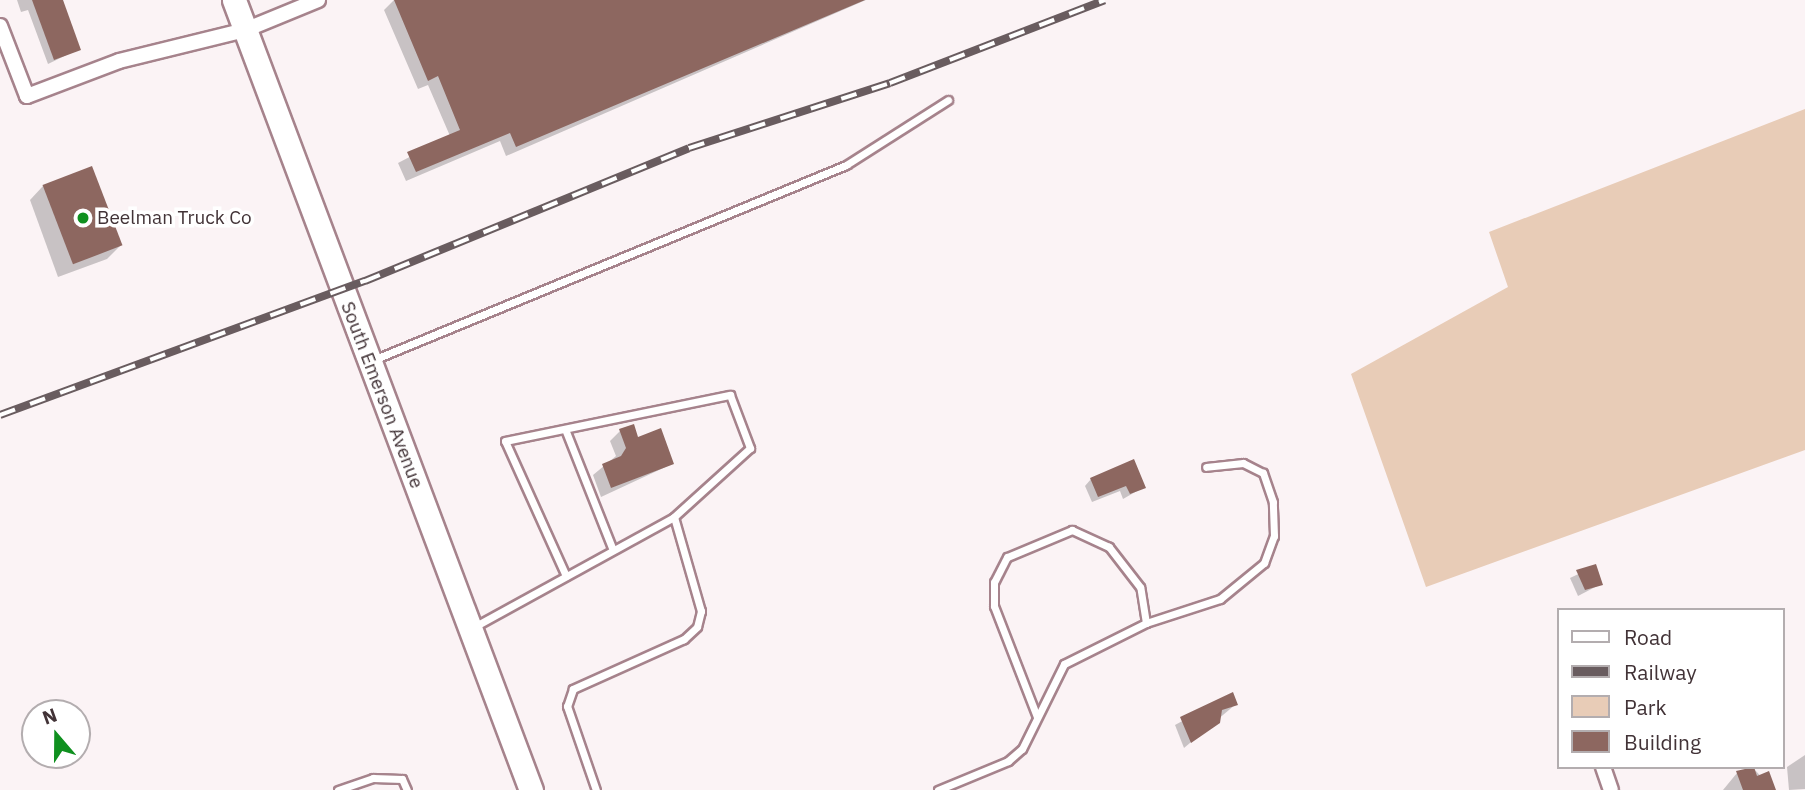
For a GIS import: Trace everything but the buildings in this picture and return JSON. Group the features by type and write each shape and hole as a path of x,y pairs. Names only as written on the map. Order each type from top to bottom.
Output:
{"main road":[{"name":"South Emerson Avenue","path":"234,0 531,790"}],"street":[{"path":"0,26 27,96 119,61 245,30 318,0"},
{"path":"1604,769 1611,790"}],"lane":[{"path":"369,361 846,165 948,100"},
{"path":"470,629 674,517 750,448 730,395 505,442 566,576"},
{"path":"565,429 613,550"},
{"path":"938,790 1008,761 1037,717 1064,664 1146,623 1220,599 1264,563 1274,536 1273,502 1263,473 1243,463 1206,467"},
{"path":"596,790 566,706 573,689 684,639 697,627 698,600 674,517"},
{"path":"1037,717 994,606 994,582 1007,558 1072,530 1097,541 1140,587 1146,623"},
{"path":"338,790 373,778 402,779 407,790"}],"green space":[{"path":"1805,109 1805,450 1426,587 1351,374 1508,287 1489,232"}],"railway":[{"path":"0,415 365,281 689,148 890,83 1105,0"}],"place":[{"name":"Beelman Truck Co","path":"83,218"}]}
